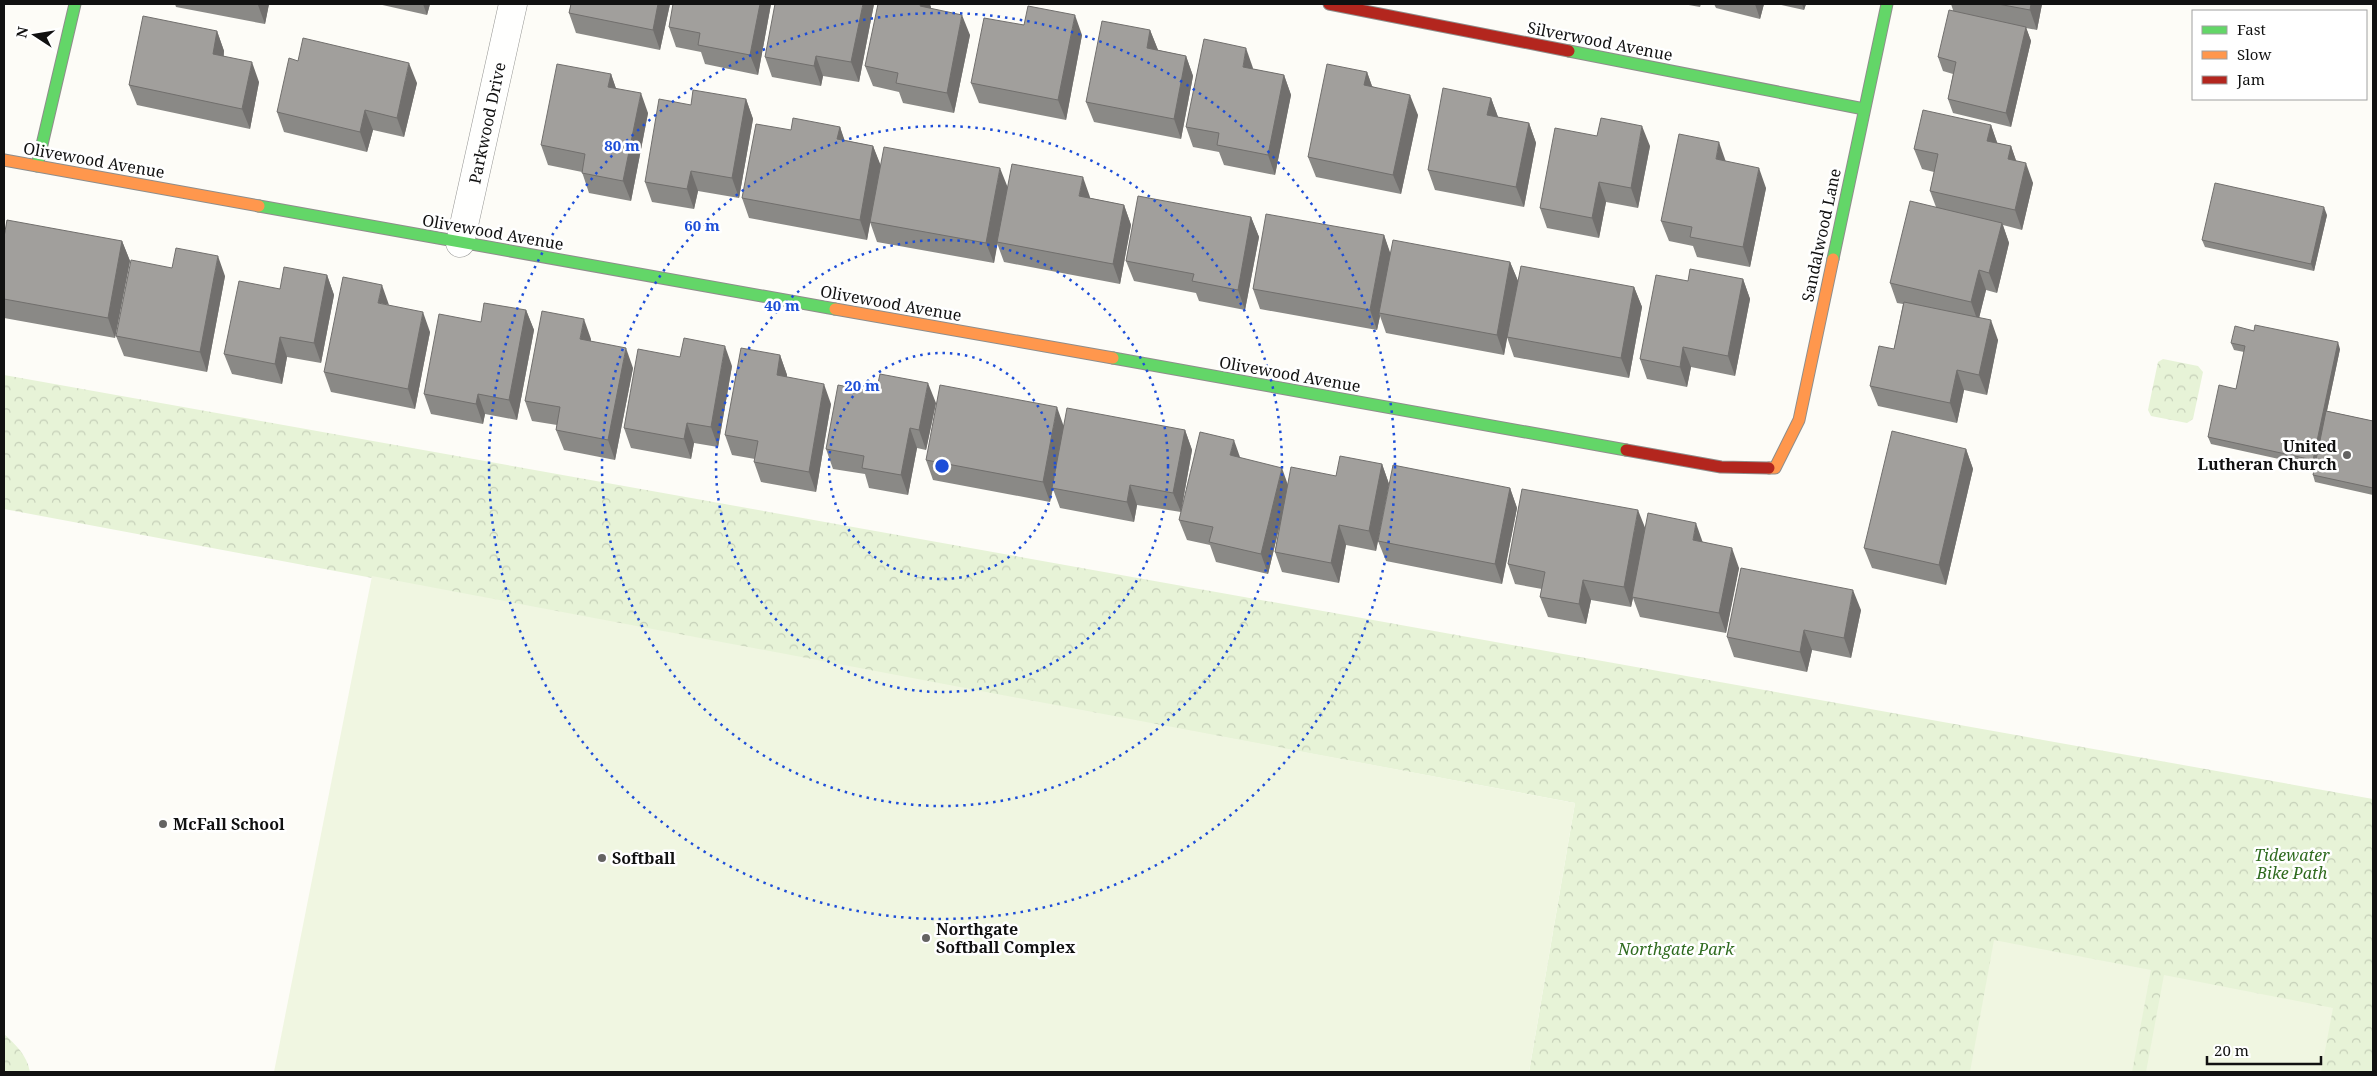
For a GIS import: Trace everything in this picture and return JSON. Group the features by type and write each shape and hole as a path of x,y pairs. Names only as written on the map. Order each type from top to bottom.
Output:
{"street":[{"path":"37,166 75,4"},
{"name":"Parkwood Drive","path":"460,243 513,4"},
{"name":"Silverwood Avenue","path":"1329,4 1864,109"},
{"name":"Sandalwood Lane","path":"1775,468 1799,420 1887,4"},
{"name":"Olivewood Avenue","path":"4,160 1722,467 1775,468"}],"green space":[{"path":"2163,359 2198,366 2203,372 2193,419 2187,423 2151,416 2148,410 2158,362"},
{"name":"Tidewater Bike Path","path":"4,375 2373,799 2373,1072 1529,1072 1575,803 4,509"},
{"name":"Northgate Softball Complex","path":"372,576 1575,803 1529,1072 274,1072"},
{"path":"1994,940 2151,970 2132,1072 1970,1072"},
{"path":"2164,975 2333,1008 2321,1072 2146,1072"},
{"path":"4,1034 24,1055 30,1072 4,1072"}],"building":[{"path":"571,4 658,4 653,30 569,13"},
{"path":"673,4 760,4 750,55 698,45 700,33 669,27"},
{"path":"775,4 863,4 851,62 816,56 814,66 765,57"},
{"path":"878,4 921,4 920,6 962,15 947,93 896,83 898,73 865,66"},
{"path":"1998,4 2031,4 2030,10"},
{"path":"1028,6 1075,15 1058,100 971,83 984,18 1024,25"},
{"path":"1949,10 2026,27 2006,113 1948,99 1956,62 1938,57"},
{"path":"143,16 217,31 213,54 252,62 242,109 129,85"},
{"path":"1102,21 1150,30 1147,48 1186,56 1174,119 1086,102"},
{"path":"303,38 409,63 397,118 365,110 360,132 277,112 289,58 298,61"},
{"path":"1204,39 1246,48 1243,67 1284,75 1268,155 1217,145 1219,133 1186,127"},
{"path":"557,64 611,74 608,87 641,93 623,181 582,173 585,154 541,145"},
{"path":"1327,64 1367,72 1364,85 1410,95 1393,175 1308,157"},
{"path":"1443,88 1491,98 1487,115 1529,123 1516,187 1428,170"},
{"path":"693,90 746,99 732,178 691,171 687,189 645,182 659,99 691,105"},
{"path":"1923,110 1991,125 1987,141 2011,146 2008,159 2026,163 2015,210 1930,191 1938,154 1914,149"},
{"path":"793,118 840,127 837,139 873,146 860,220 742,198 756,124 791,130"},
{"path":"1601,118 1642,126 1631,188 1599,182 1592,218 1540,208 1555,128 1597,136"},
{"path":"1679,134 1719,142 1716,159 1759,168 1743,247 1690,237 1692,227 1661,221"},
{"path":"884,147 1000,168 986,243 870,222"},
{"path":"1012,164 1083,177 1079,196 1124,205 1113,264 997,242"},
{"path":"2215,183 2324,207 2311,264 2202,240"},
{"path":"1138,196 1251,217 1238,290 1192,281 1194,274 1126,261"},
{"path":"1910,201 2002,223 1989,273 1979,270 1971,302 1890,283"},
{"path":"1266,214 1384,235 1370,310 1253,289"},
{"path":"7,220 122,241 108,318 4,299 4,237"},
{"path":"1393,240 1510,262 1497,335 1379,313"},
{"path":"176,248 218,256 200,352 116,336 131,260 172,268"},
{"path":"1521,266 1634,287 1621,358 1507,337"},
{"path":"284,267 327,275 314,343 280,337 275,364 224,354 239,281 280,289"},
{"path":"1690,269 1743,279 1728,356 1683,347 1680,367 1640,359 1656,275 1688,281"},
{"path":"343,277 382,285 378,303 423,312 408,389 324,372"},
{"path":"1904,302 1991,320 1979,375 1957,370 1950,403 1870,386 1879,346 1894,349"},
{"path":"484,303 526,310 509,400 478,394 476,404 424,394 439,314 481,322"},
{"path":"542,311 584,319 580,339 626,348 608,440 556,430 560,407 525,401"},
{"path":"2255,325 2338,342 2313,460 2208,437 2219,385 2236,389 2245,346 2231,343 2235,326 2254,331"},
{"path":"684,338 725,346 711,427 687,423 684,439 624,428 638,349 680,357"},
{"path":"741,348 780,355 777,375 824,384 809,472 754,462 758,441 725,435"},
{"path":"880,374 928,383 919,430 910,428 901,475 862,468 864,456 826,449 838,385 876,392"},
{"path":"940,385 1057,407 1043,482 926,460"},
{"path":"1067,408 1185,430 1173,493 1130,485 1127,502 1052,488"},
{"name":"United Lutheran Church","path":"2326,411 2373,421 2373,488 2313,475"},
{"path":"1892,431 1966,449 1939,565 1864,548"},
{"path":"1200,432 1234,440 1230,455 1282,468 1261,554 1209,542 1213,527 1179,520"},
{"path":"1340,456 1382,464 1369,531 1339,525 1331,563 1275,552 1291,467 1336,476"},
{"path":"1393,465 1510,488 1495,564 1378,541"},
{"path":"1522,489 1638,510 1624,587 1583,580 1579,604 1540,597 1545,572 1508,564"},
{"path":"1648,513 1696,523 1693,540 1732,548 1719,613 1632,597"},
{"path":"1741,568 1853,590 1844,638 1804,630 1800,652 1727,637"}],"traffic: fast":[{"path":"37,166 75,4"},
{"path":"1833,259 1887,4"},
{"path":"1569,51 1864,109"},
{"path":"259,206 835,309"},
{"path":"1113,358 1626,450"}],"traffic: slow":[{"path":"4,160 259,206"},
{"path":"1769,468 1775,468 1799,420 1833,259"},
{"path":"835,309 1113,358"}],"traffic: jam":[{"path":"1329,4 1569,51"},
{"path":"1626,450 1721,467 1769,468"}],"place":[{"name":"United Lutheran Church","path":"2347,455"},
{"name":"McFall School","path":"163,824"},
{"name":"Softball","path":"602,858"},
{"name":"Northgate Softball Complex","path":"926,938"}],"park label":[{"name":"Northgate Park","path":"1676,949"}]}
